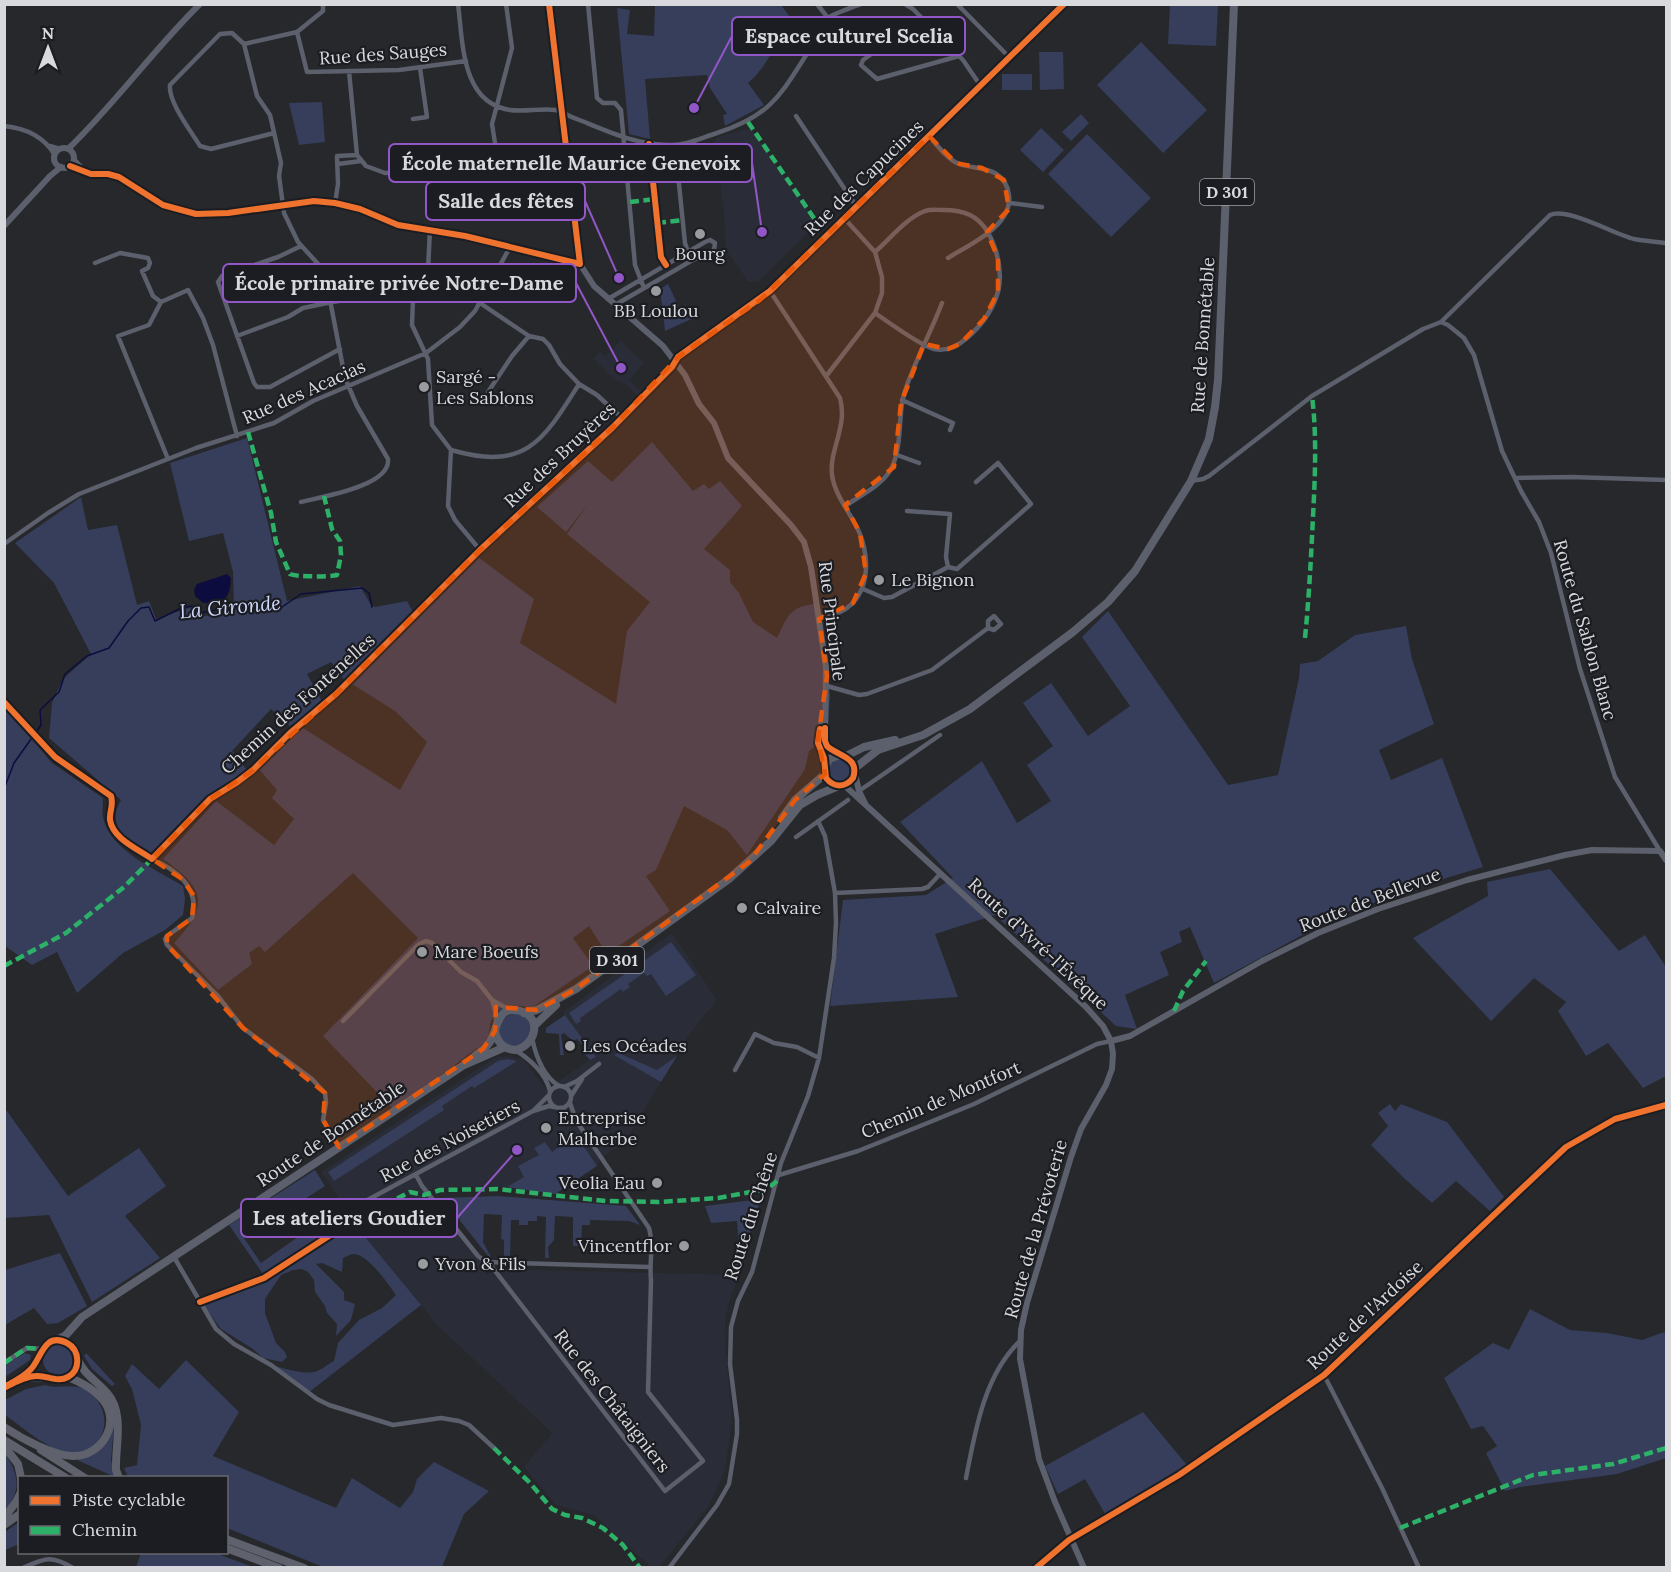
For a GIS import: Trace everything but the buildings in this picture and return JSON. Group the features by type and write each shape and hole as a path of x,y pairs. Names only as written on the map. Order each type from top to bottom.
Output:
{"highway":[{"path":"77,1358 85,1373 103,1388 114,1403 118,1419 116,1470 118,1476"},
{"path":"19,1437 54,1452 73,1456 86,1454 102,1443 110,1425 108,1408 95,1391 68,1377"},
{"path":"4,1427 83,1476"},
{"path":"4,1440 63,1476"},
{"path":"4,1446 18,1464 21,1476"},
{"path":"4,1518 18,1498"},
{"path":"4,1525 18,1515"},
{"path":"228,1540 304,1568"},
{"path":"228,1549 279,1568"}],"main road":[{"name":"Rue de Bonnétable","path":"934,728 970,709 1108,602 1135,572 1191,481 1209,439 1218,380 1234,4"},
{"name":"D 301","path":"843,756 864,747 934,728"},
{"name":"D 301","path":"855,771 868,756 878,750 923,735 934,728"},
{"path":"843,756 850,759 855,771 851,781 841,786 828,782 825,770 829,759 843,756"},
{"name":"D 301","path":"749,862 795,800 825,770"},
{"name":"D 301","path":"534,1026 563,998 670,922 749,862 771,841 800,806 817,795 841,786"},
{"name":"D 301","path":"524,1013 537,1010 563,998"},
{"path":"464,1065 488,1044 495,1027 503,1014 513,1010 524,1013 531,1019 534,1026 532,1038 525,1047 515,1050 505,1047 497,1040 495,1027"},
{"name":"Route de Bonnétable","path":"5,1387 30,1371 47,1344 58,1341 82,1317 464,1065 505,1047"},
{"name":"Route de Bonnétable","path":"74,1348 75,1331 88,1314"},
{"path":"58,1341 68,1343 74,1348 77,1358 74,1371 68,1377"},
{"path":"40,1353 39,1364 48,1377"},
{"name":"Route de Bonnétable","path":"5,1387 30,1377 60,1380 68,1377"}],"street":[{"path":"50,176 55,159 68,153 161,44 200,4"},
{"path":"244,44 297,32 323,10 323,4"},
{"path":"458,4 466,61 475,89 497,106 510,110 554,110 623,138 649,144 675,145 686,144 724,131 758,116 778,99 828,18 861,4"},
{"path":"349,71 357,155 361,161 372,169 385,173 431,170 494,182 498,162 492,124 512,48 506,4"},
{"path":"4,226 50,176 61,167 70,166 86,172 119,177 163,205 196,214 228,213 314,201 335,203 360,209 398,225 510,247 580,264 549,4"},
{"path":"588,4 597,98 603,103 613,102 620,107 635,265 644,288"},
{"path":"817,4 828,18"},
{"path":"957,4 1009,57"},
{"name":"Rue des Capucines","path":"675,362 678,357 710,333 770,291 1064,4"},
{"path":"905,5 913,9 959,56 980,85"},
{"name":"Rue des Sauges","path":"297,32 307,72 388,71 466,61"},
{"path":"274,133 211,149 204,148 200,146 170,93 171,82 220,34 232,33 244,44 257,96 270,115 281,163 279,176 283,206 289,225 301,246 323,272 332,302 348,386 357,406 387,456 389,465 386,471 363,486 302,502"},
{"path":"877,50 863,60 861,65 877,79 959,56"},
{"path":"413,119 427,117 420,68"},
{"path":"796,116 856,206"},
{"path":"4,126 17,128 68,153 86,172"},
{"path":"928,136 956,163 995,173 1004,180 1008,190 1010,203 1003,220 948,258"},
{"path":"48,144 61,167"},
{"path":"675,145 685,243 691,261"},
{"path":"68,153 70,166"},
{"path":"335,203 338,184 337,156 357,155"},
{"path":"338,164 361,161"},
{"path":"1010,203 1042,207"},
{"path":"875,252 916,216 933,210 950,210 970,215 979,221 987,232 998,258 1000,278 998,292 992,306 971,334 960,344 948,349 934,349 875,314"},
{"path":"1191,481 1203,480 1209,476 1312,396 1423,329 1441,322 1542,222 1556,212 1565,213 1634,239 1666,243"},
{"path":"827,375 875,314 882,293 882,277 875,252 844,218"},
{"path":"430,230 428,270 412,299 412,325 426,353 432,425 451,450 476,457 497,458 507,457 528,448 547,432 579,384"},
{"path":"608,299 710,240 715,243 714,250 615,305"},
{"path":"301,246 220,278 219,287 254,383 262,388 270,387 340,350"},
{"name":"Rue des Acacias","path":"4,544 79,494 168,459 274,423 313,401 426,353 460,327 480,303 510,247"},
{"path":"95,263 120,253 148,258 150,263 148,268 142,271 153,296 161,302"},
{"name":"Rue Principale","path":"580,264 594,286 658,340 685,375 704,411 714,423 728,458 804,542 819,617 827,686 826,706"},
{"path":"168,459 118,336 149,325 161,302 188,290 203,318 213,345 237,436"},
{"path":"770,291 837,391 842,406 842,424 833,459 832,475 844,506 860,533 864,550 866,573 863,590 848,607 835,614 819,617"},
{"path":"237,336 288,317 303,308 365,297 412,299"},
{"path":"480,303 529,336 543,339 560,364 579,384 597,395 622,418"},
{"path":"844,506 885,478 894,467 902,400 942,303"},
{"name":"Route du Sablon Blanc","path":"1441,322 1456,331 1474,355 1503,451 1539,522 1551,553 1580,669 1615,777 1664,856"},
{"path":"506,404 488,393 512,356 529,336"},
{"name":"Rue des Bruyères","path":"462,568 622,418 675,362"},
{"path":"902,400 953,423 950,430"},
{"path":"451,450 448,506 454,520 480,550"},
{"path":"897,455 919,463"},
{"path":"948,567 954,570 962,565 1031,504 998,464 976,482"},
{"path":"1515,478 1666,480"},
{"path":"907,511 950,514 946,557 948,567"},
{"path":"863,590 884,598 892,597 948,567"},
{"name":"Chemin des Fontenelles","path":"339,1147 324,1120 325,1093 312,1079 243,1028 217,995 167,945 165,939 167,936 192,918 194,896 191,888 182,879 152,859 210,799 253,770 290,733 329,701 462,568"},
{"path":"827,686 859,695 867,694 932,670 988,628"},
{"path":"826,706 825,741 827,746 843,756"},
{"path":"825,770 818,739 826,706"},
{"path":"859,791 940,735"},
{"path":"855,771 859,791 867,806"},
{"name":"Route d'Yvré-l'Évêque","path":"841,786 867,806 1086,1007 1103,1026 1111,1041"},
{"path":"796,837 848,800"},
{"name":"Route du Chêne","path":"669,1568 717,1505 729,1484 737,1434 730,1364 731,1327 738,1301 752,1272 785,1153 808,1096 819,1058 834,958 836,923 835,893 825,836 818,821"},
{"name":"Route de Bellevue","path":"1111,1041 1130,1036 1262,961 1318,933 1378,909 1467,880 1565,855 1592,850 1664,856"},
{"path":"835,893 922,889 928,887 940,874"},
{"path":"343,1021 419,944 426,941 432,943 461,972 477,981 492,1000 504,1008 513,1010"},
{"path":"492,1000 496,1014 495,1027"},
{"path":"735,1070 755,1034 774,1043 797,1047 819,1058"},
{"path":"416,1175 422,1186 478,1256 487,1263 650,1268 649,1228 578,1122 568,1090 545,1073 532,1038"},
{"name":"Chemin de Montfort","path":"779,1175 882,1142 974,1104 1087,1049 1111,1041"},
{"name":"Route de la Prévoterie","path":"1084,1568 1039,1459 1023,1380 1020,1341 1027,1303 1071,1157 1112,1069 1111,1041"},
{"path":"515,1050 537,1068 548,1085 550,1103 554,1107 566,1107 584,1075"},
{"path":"549,1094 599,1064"},
{"name":"Rue des Noisetiers","path":"533,1111 549,1094"},
{"name":"Rue des Noisetiers","path":"347,1211 533,1111 549,1106 554,1107"},
{"name":"Route de l'Ardoise","path":"1036,1568 1071,1539 1179,1475 1324,1375 1566,1147 1615,1119 1666,1106"},
{"path":"561,1108 578,1122"},
{"path":"174,1257 216,1329 234,1344 271,1365 317,1399 393,1425 441,1418 459,1421 469,1425 495,1448"},
{"name":"Rue des Châtaigniers","path":"487,1263 665,1491 703,1461 648,1392 650,1268"},
{"path":"966,1478 980,1413 991,1384 1002,1362 1020,1341"},
{"path":"4,1363 27,1348 40,1353"},
{"path":"1324,1375 1382,1488 1419,1568"},
{"path":"23,1568 50,1558 73,1568"}],"highlighted area":[{"path":"929,136 956,163 982,168 1004,180 1009,209 987,232 998,258 998,292 984,319 960,344 948,349 924,344 901,403 894,467 845,505 860,533 866,573 853,603 819,619 827,676 818,739 825,774 795,800 749,862 576,989 537,1010 496,1007 495,1031 483,1049 339,1147 323,1120 325,1093 243,1028 167,945 167,936 192,918 194,896 182,879 152,859 210,799 253,770 336,694 480,550 612,428 678,357 760,300"}],"shaded area":[{"path":"655,5 781,5 794,22 759,72 748,83 764,105 725,126 723,115 727,114 710,88 707,75 645,79 650,139 629,134 617,8 630,10 627,34 654,36"},
{"path":"1170,5 1218,5 1216,46 1168,44"},
{"path":"1141,42 1207,110 1163,153 1097,85"},
{"path":"1039,52 1063,52 1064,89 1040,90"},
{"path":"1002,74 1032,74 1032,90 1002,90"},
{"path":"322,102 325,142 299,145 289,103"},
{"path":"1081,114 1089,123 1071,141 1062,132"},
{"path":"1041,128 1064,150 1043,172 1020,150"},
{"path":"746,129 753,131 817,224 758,282 748,281 725,249 725,224 715,138"},
{"path":"1087,134 1151,198 1111,237 1048,174"},
{"path":"668,284 679,307 696,317 665,331 660,289"},
{"path":"621,341 644,363 629,380 642,392 638,396 626,384 615,380 593,358 600,352 605,356"},
{"path":"247,438 287,601 360,586 371,605 375,607 407,601 413,612 346,682 331,662 307,674 323,703 290,726 271,709 232,751 247,770 205,797 150,854 127,838 118,827 116,812 121,800 49,738 52,703 63,679 91,654 54,583 15,543 81,497 88,530 117,525 137,605 149,601 156,619 192,607 196,617 234,612 233,572 223,533 189,541 170,463"},
{"path":"652,442 693,491 704,484 709,489 720,481 742,506 704,549 730,570 730,582 739,593 753,622 777,638 791,613 801,607 819,603 830,696 827,737 809,751 805,769 747,855 727,830 684,806 656,870 646,876 670,911 607,954 589,926 573,938 593,966 531,1008 512,1006 501,1010 492,1019 488,1037 484,1043 394,1110 323,1036 418,938 353,873 265,952 259,946 249,953 252,964 218,990 174,943 193,918 198,898 188,879 163,859 216,801 274,845 294,819 272,798 277,790 259,769 303,728 400,790 427,742 395,711 352,684 478,557 534,599 520,643 616,704 627,631 650,602 567,534 588,504 566,532 537,507 588,461 612,482"},
{"path":"227,574 231,578 230,588 227,597 222,602 203,603 195,596 194,590 197,584"},
{"path":"1108,611 1228,785 1278,775 1300,664 1318,661 1355,635 1406,626 1412,659 1434,724 1379,750 1391,780 1442,758 1483,867 1341,914 1214,983 1190,927 1179,932 1182,942 1160,952 1169,975 1125,995 1137,1029 1116,1026 995,915 935,934 958,997 830,1006 843,900 926,895 953,878 900,822 982,761 1017,823 1051,801 1027,765 1053,746 1023,703 1051,683 1088,736 1130,706 1082,637"},
{"path":"5,707 52,763 103,798 103,817 114,839 136,858 183,886 185,899 183,915 165,930 123,953 77,993 57,952 32,965 5,946"},
{"path":"840,759 849,762 852,771 849,780 840,783 831,780 828,771 831,762"},
{"path":"1550,869 1619,951 1645,935 1666,967 1666,1076 1643,1088 1608,1043 1586,1056 1558,1011 1566,1002 1534,978 1491,1021 1413,938 1488,896 1487,882"},
{"path":"672,933 717,1000 690,1033 625,1142 601,1158 597,1166 555,1194 500,1186 433,1188 427,1191 478,1256 489,1263 486,1275 497,1269 740,1275 730,1298 725,1321 732,1420 725,1471 708,1507 659,1567 651,1567 594,1515 556,1505 524,1467 552,1433 438,1326 352,1221 348,1210 321,1172 496,1057 522,1058 546,1089 595,1057 563,1012"},
{"path":"671,942 696,975 666,996 651,974 647,976 644,973 628,984 630,987 623,992 621,989 580,1018 581,1021 576,1024 569,1013"},
{"path":"515,1014 526,1019 531,1030 526,1041 515,1046 504,1041 499,1030 504,1019"},
{"path":"565,1015 596,1057 590,1060 582,1051 585,1048 577,1039 573,1041 564,1033 561,1035 564,1055 560,1055 559,1034 546,1033 546,1028"},
{"path":"620,1052 657,1070 677,1056 661,1082 614,1055"},
{"path":"507,1059 517,1061 474,1088 472,1086 442,1106 444,1110 334,1181 328,1172 498,1061"},
{"path":"1390,1104 1395,1111 1401,1104 1447,1122 1504,1197 1490,1211 1456,1181 1432,1203 1371,1145 1388,1126 1378,1113"},
{"path":"4,1107 68,1196 139,1148 166,1186 125,1216 160,1258 92,1302 49,1215 5,1218"},
{"path":"576,1135 597,1166 555,1194 507,1187 524,1177 518,1166 539,1155 534,1148 545,1142 552,1152"},
{"path":"315,1170 325,1186 244,1238 261,1263 295,1239 350,1214 352,1221 421,1305 308,1393 268,1365 299,1372 312,1372 334,1361 338,1343 359,1320 382,1308 396,1295 370,1263 352,1254 343,1258 342,1272 322,1263 316,1264 344,1292 344,1300 355,1304 351,1320 336,1336 337,1324 327,1313 315,1292 314,1280 308,1272 302,1269 293,1270 281,1275 265,1299 265,1313 276,1343 287,1357 282,1362 263,1358 221,1329 201,1302 265,1277 229,1225"},
{"path":"498,1196 626,1206 640,1225 629,1221 590,1220 590,1225 582,1225 581,1246 573,1246 573,1217 555,1216 554,1240 548,1247 549,1258 545,1258 546,1217 537,1216 537,1221 528,1221 528,1225 519,1225 519,1220 511,1220 510,1257 504,1256 504,1240 501,1239 502,1215 484,1214 483,1242 491,1257 450,1208 451,1206 441,1198"},
{"path":"761,1199 737,1271 724,1273 743,1247 739,1245 737,1221 711,1223 705,1206"},
{"path":"60,1253 87,1306 58,1323 47,1324 34,1308 5,1325 5,1270"},
{"path":"1530,1309 1570,1330 1607,1333 1642,1340 1664,1332 1666,1334 1666,1458 1617,1474 1505,1491 1486,1453 1497,1446 1483,1426 1471,1429 1444,1378 1493,1343 1509,1350"},
{"path":"58,1345 69,1349 73,1360 69,1371 58,1375 47,1371 43,1360 47,1349"},
{"path":"25,1353 31,1355 30,1360 5,1377 5,1365"},
{"path":"86,1353 115,1384 112,1386 92,1369 84,1356"},
{"path":"186,1360 239,1412 213,1456 336,1508 352,1478 400,1508 413,1492 417,1479 434,1462 489,1491 464,1514 442,1567 323,1567 228,1528 228,1476 128,1476 124,1468 137,1465 141,1425 132,1389 125,1376 132,1364 159,1389"},
{"path":"45,1385 81,1388 97,1400 103,1411 104,1422 97,1442 77,1453 57,1450 5,1415 5,1400 26,1389"},
{"path":"1143,1412 1191,1470 1109,1521 1085,1479 1058,1494 1045,1466"},
{"path":"114,1425 111,1460 115,1476 77,1460 90,1455 108,1437"},
{"path":"4,1452 13,1467 16,1481 14,1495 5,1510"},
{"path":"18,1523 18,1544 5,1550 5,1532"},
{"path":"141,1554 218,1554 253,1567 136,1567"}],"waterway":[{"name":"La Gironde","path":"4,789 14,763 41,725 40,710 59,692 65,674 87,656 109,648 128,621 141,608 149,607 155,621 181,608 192,606 199,613 226,608 282,607 301,594 362,588 369,593 372,607"}],"marked path":[{"path":"748,122 820,227"},
{"path":"630,202 655,199"},
{"path":"657,223 683,220"},
{"path":"1305,638 1315,472 1315,426 1312,396"},
{"path":"248,432 271,513 276,542 290,574 299,576 337,575 341,555 340,541 332,529 324,496"},
{"path":"4,966 66,933 124,887 152,859 147,856"},
{"path":"1174,1011 1183,991 1206,961"},
{"path":"349,1223 410,1192 424,1195 440,1190 497,1189 606,1201 659,1202 718,1198 767,1189 777,1181"},
{"path":"4,1363 27,1348 42,1349"},
{"path":"494,1448 530,1483 552,1509 565,1515 582,1518 603,1528 623,1545 640,1568"},
{"path":"1400,1528 1533,1475 1613,1464 1666,1448"}],"cycle path":[{"path":"70,166 91,174 108,174 119,177 163,205 196,214 228,213 314,201 335,203 360,209 398,225 465,236 580,264 549,4"},
{"path":"4,702 55,757 111,796 112,827 127,843 152,859 210,799 253,770 290,733 336,694 480,550 612,428 672,367 678,357 770,291 1064,4"},
{"path":"649,144 661,257 666,265"},
{"path":"820,729 818,743 824,758 826,778 832,784 840,786 853,778 854,766 847,758 827,746 825,728"},
{"path":"1036,1568 1069,1540 1179,1475 1324,1375 1566,1147 1615,1119 1666,1105"},
{"path":"200,1302 264,1278 352,1221 348,1210"},
{"path":"4,1387 28,1372 48,1343 59,1340 67,1343 74,1350 77,1365 68,1377 56,1379 32,1376 6,1387"}],"place":[{"name":"Espace culturel Scelia","path":"694,108"},
{"name":"École maternelle Maurice Genevoix","path":"762,232"},
{"name":"Bourg","path":"700,234"},
{"name":"Salle des fêtes","path":"619,278"},
{"name":"BB Loulou","path":"656,291"},
{"name":"École primaire privée Notre-Dame","path":"621,368"},
{"name":"Sargé - Les Sablons","path":"424,387"},
{"name":"Le Bignon","path":"879,580"},
{"name":"Calvaire","path":"742,908"},
{"name":"Mare Boeufs","path":"422,952"},
{"name":"Les Océades","path":"570,1046"},
{"name":"Entreprise Malherbe","path":"546,1128"},
{"name":"Les ateliers Goudier","path":"517,1150"},
{"name":"Veolia Eau","path":"657,1183"},
{"name":"Vincentflor","path":"684,1246"},
{"name":"Yvon & Fils","path":"423,1264"}]}
